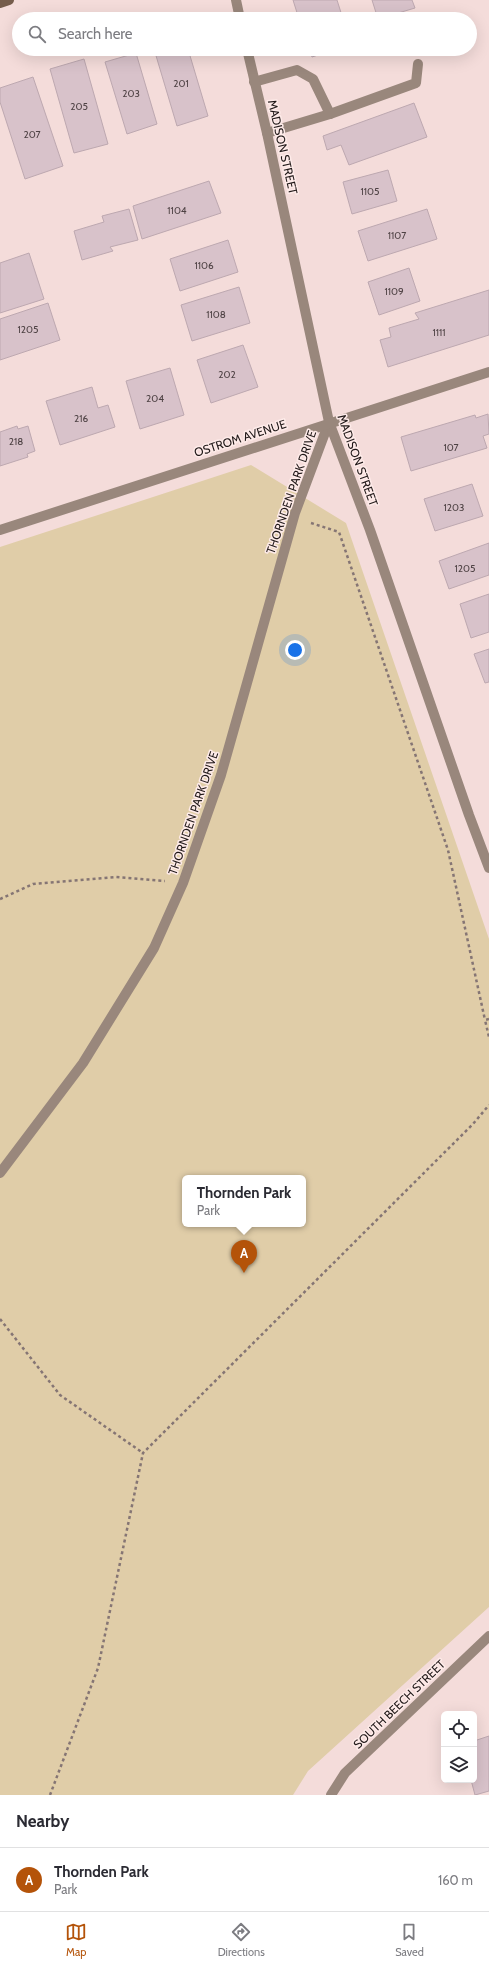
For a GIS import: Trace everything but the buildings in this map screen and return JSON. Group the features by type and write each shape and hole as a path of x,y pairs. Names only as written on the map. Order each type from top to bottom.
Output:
{"street":[{"path":"0,3 9,0"},
{"path":"236,0 239,12"},
{"name":"MADISON STREET","path":"248,56 267,133 329,422 370,530 469,815 489,868"},
{"path":"267,133 330,114 416,83 418,64"},
{"path":"254,82 297,70 314,79 330,114"},
{"name":"OSTROM AVENUE","path":"0,530 329,422 489,372"},
{"name":"THORNDEN PARK DRIVE","path":"0,1173 83,1063 154,948 183,883 221,775 294,518 329,422"},
{"name":"SOUTH BEECH STREET","path":"331,1795 345,1773 489,1636"}],"path":[{"path":"294,518 339,532 448,850 489,1037"},
{"path":"0,899 32,884 116,877 183,883"},
{"path":"485,1020 489,1019"},
{"path":"50,1795 98,1668 144,1453 473,1124 489,1105"},
{"path":"0,1319 60,1395 144,1453"}],"shaded area":[{"path":"251,465 346,523 489,939 489,1607 308,1771 293,1795 0,1795 0,547"}],"place":[{"name":"Thornden Park","path":"244,1273"}]}
